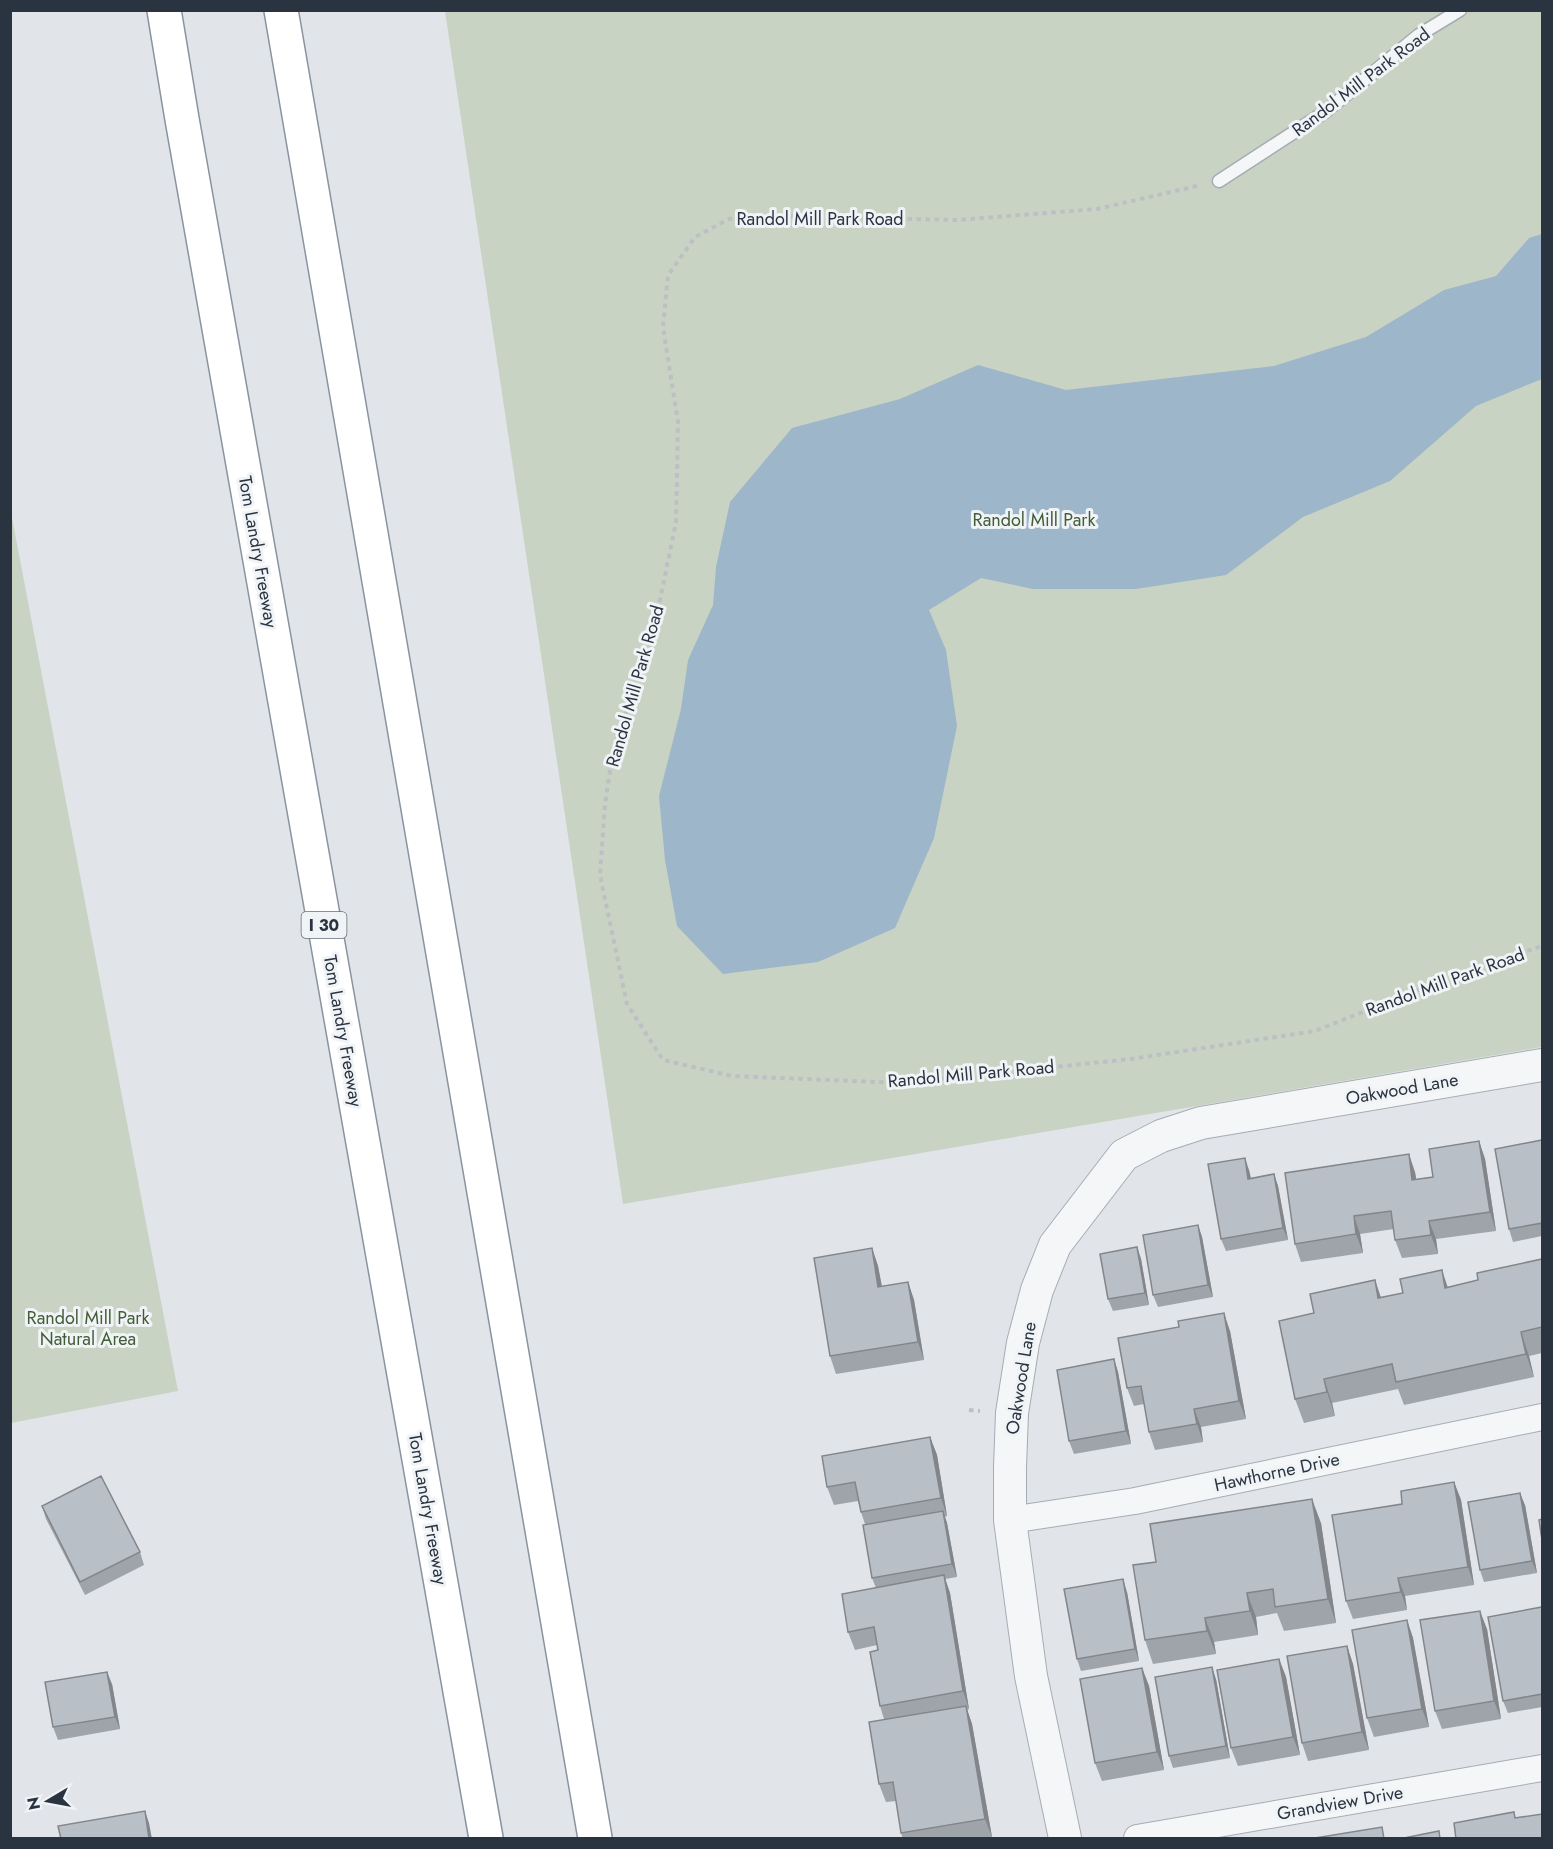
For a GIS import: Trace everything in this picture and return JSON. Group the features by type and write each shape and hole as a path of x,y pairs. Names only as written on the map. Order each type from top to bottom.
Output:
{"highway":[{"name":"Tom Landry Freeway","path":"164,10 486,1839"},
{"path":"281,10 595,1839"}],"street":[{"name":"Oakwood Lane","path":"1065,1839 1031,1676 1010,1520 1012,1413 1023,1343 1037,1290 1055,1245 1124,1155 1161,1136 1202,1123 1542,1065"},
{"name":"Hawthorne Drive","path":"1010,1520 1136,1500 1542,1417"},
{"name":"Grandview Drive","path":"1137,1839 1542,1768"}],"lane":[{"name":"Randol Mill Park Road","path":"1219,181 1325,112 1419,35 1460,10"}],"path":[{"name":"Randol Mill Park Road","path":"1219,181 1097,209 957,220 776,216 729,219 695,237 668,275 663,327 678,422 675,522 653,634 613,751 605,804 600,875 627,1004 663,1060 732,1076 901,1083 1131,1059 1315,1031 1461,973 1542,946"}],"green space":[{"name":"Randol Mill Park","path":"445,11 1542,11 1542,1047 623,1204"},
{"name":"Randol Mill Park Natural Area","path":"10,507 178,1391 11,1423 10,1423"}],"water":[{"path":"1542,234 1542,379 1476,406 1390,481 1303,517 1226,575 1136,589 1033,589 981,578 929,610 946,650 957,726 934,838 895,928 818,962 723,974 677,926 665,860 659,796 681,709 688,660 713,605 716,567 730,502 792,428 900,399 978,365 1066,390 1274,366 1366,337 1444,290 1496,276 1529,238"}],"building":[{"path":"1542,1140 1542,1223 1509,1229 1495,1149"},
{"path":"1479,1141 1490,1212 1429,1221 1431,1235 1395,1240 1391,1211 1354,1216 1356,1234 1295,1244 1285,1173 1409,1154 1412,1180 1433,1177 1429,1149"},
{"path":"1245,1158 1248,1179 1274,1174 1283,1228 1221,1239 1208,1164"},
{"path":"1198,1225 1208,1285 1153,1295 1143,1235"},
{"path":"1137,1247 1145,1293 1108,1299 1100,1254"},
{"path":"872,1248 878,1287 908,1282 918,1342 830,1356 814,1258"},
{"path":"1542,1259 1542,1327 1521,1332 1526,1354 1396,1382 1392,1364 1324,1379 1327,1392 1295,1399 1279,1321 1314,1313 1310,1294 1375,1280 1378,1298 1403,1293 1400,1279 1442,1270 1445,1288 1478,1280 1477,1273"},
{"path":"1224,1313 1239,1401 1194,1409 1197,1424 1149,1432 1141,1386 1127,1388 1118,1338 1179,1327 1178,1321"},
{"path":"1114,1359 1126,1431 1069,1441 1057,1370"},
{"path":"930,1437 941,1498 861,1512 855,1482 827,1487 822,1456"},
{"path":"101,1476 140,1552 80,1582 42,1506"},
{"path":"1454,1482 1468,1567 1398,1578 1401,1592 1346,1601 1332,1515 1402,1504 1401,1491"},
{"path":"1520,1493 1532,1561 1480,1570 1468,1502"},
{"path":"1312,1499 1328,1599 1275,1607 1273,1589 1247,1593 1250,1611 1205,1618 1207,1631 1145,1640 1133,1565 1156,1562 1150,1524"},
{"path":"943,1511 952,1564 872,1578 863,1525"},
{"path":"1542,1519 1542,1540 1539,1520"},
{"path":"944,1575 963,1691 880,1706 870,1652 878,1650 874,1627 848,1632 842,1594"},
{"path":"1123,1579 1135,1649 1077,1659 1064,1589"},
{"path":"1542,1607 1542,1694 1503,1701 1488,1617"},
{"path":"1480,1611 1494,1701 1435,1711 1420,1620"},
{"path":"1407,1620 1422,1709 1367,1718 1352,1630"},
{"path":"1347,1646 1362,1732 1302,1743 1287,1656"},
{"path":"1279,1659 1293,1737 1231,1748 1217,1670"},
{"path":"1212,1667 1226,1746 1169,1756 1155,1677"},
{"path":"1142,1668 1157,1752 1095,1763 1080,1679"},
{"path":"107,1672 115,1717 53,1727 45,1682"},
{"path":"966,1706 985,1819 901,1833 893,1782 879,1784 869,1722"},
{"path":"145,1811 149,1839 61,1839 58,1826"},
{"path":"1514,1812 1515,1818 1542,1814 1542,1839 1456,1839 1454,1823"},
{"path":"1382,1827 1384,1839 1309,1839"},
{"path":"1439,1831 1440,1839 1399,1839"}]}
